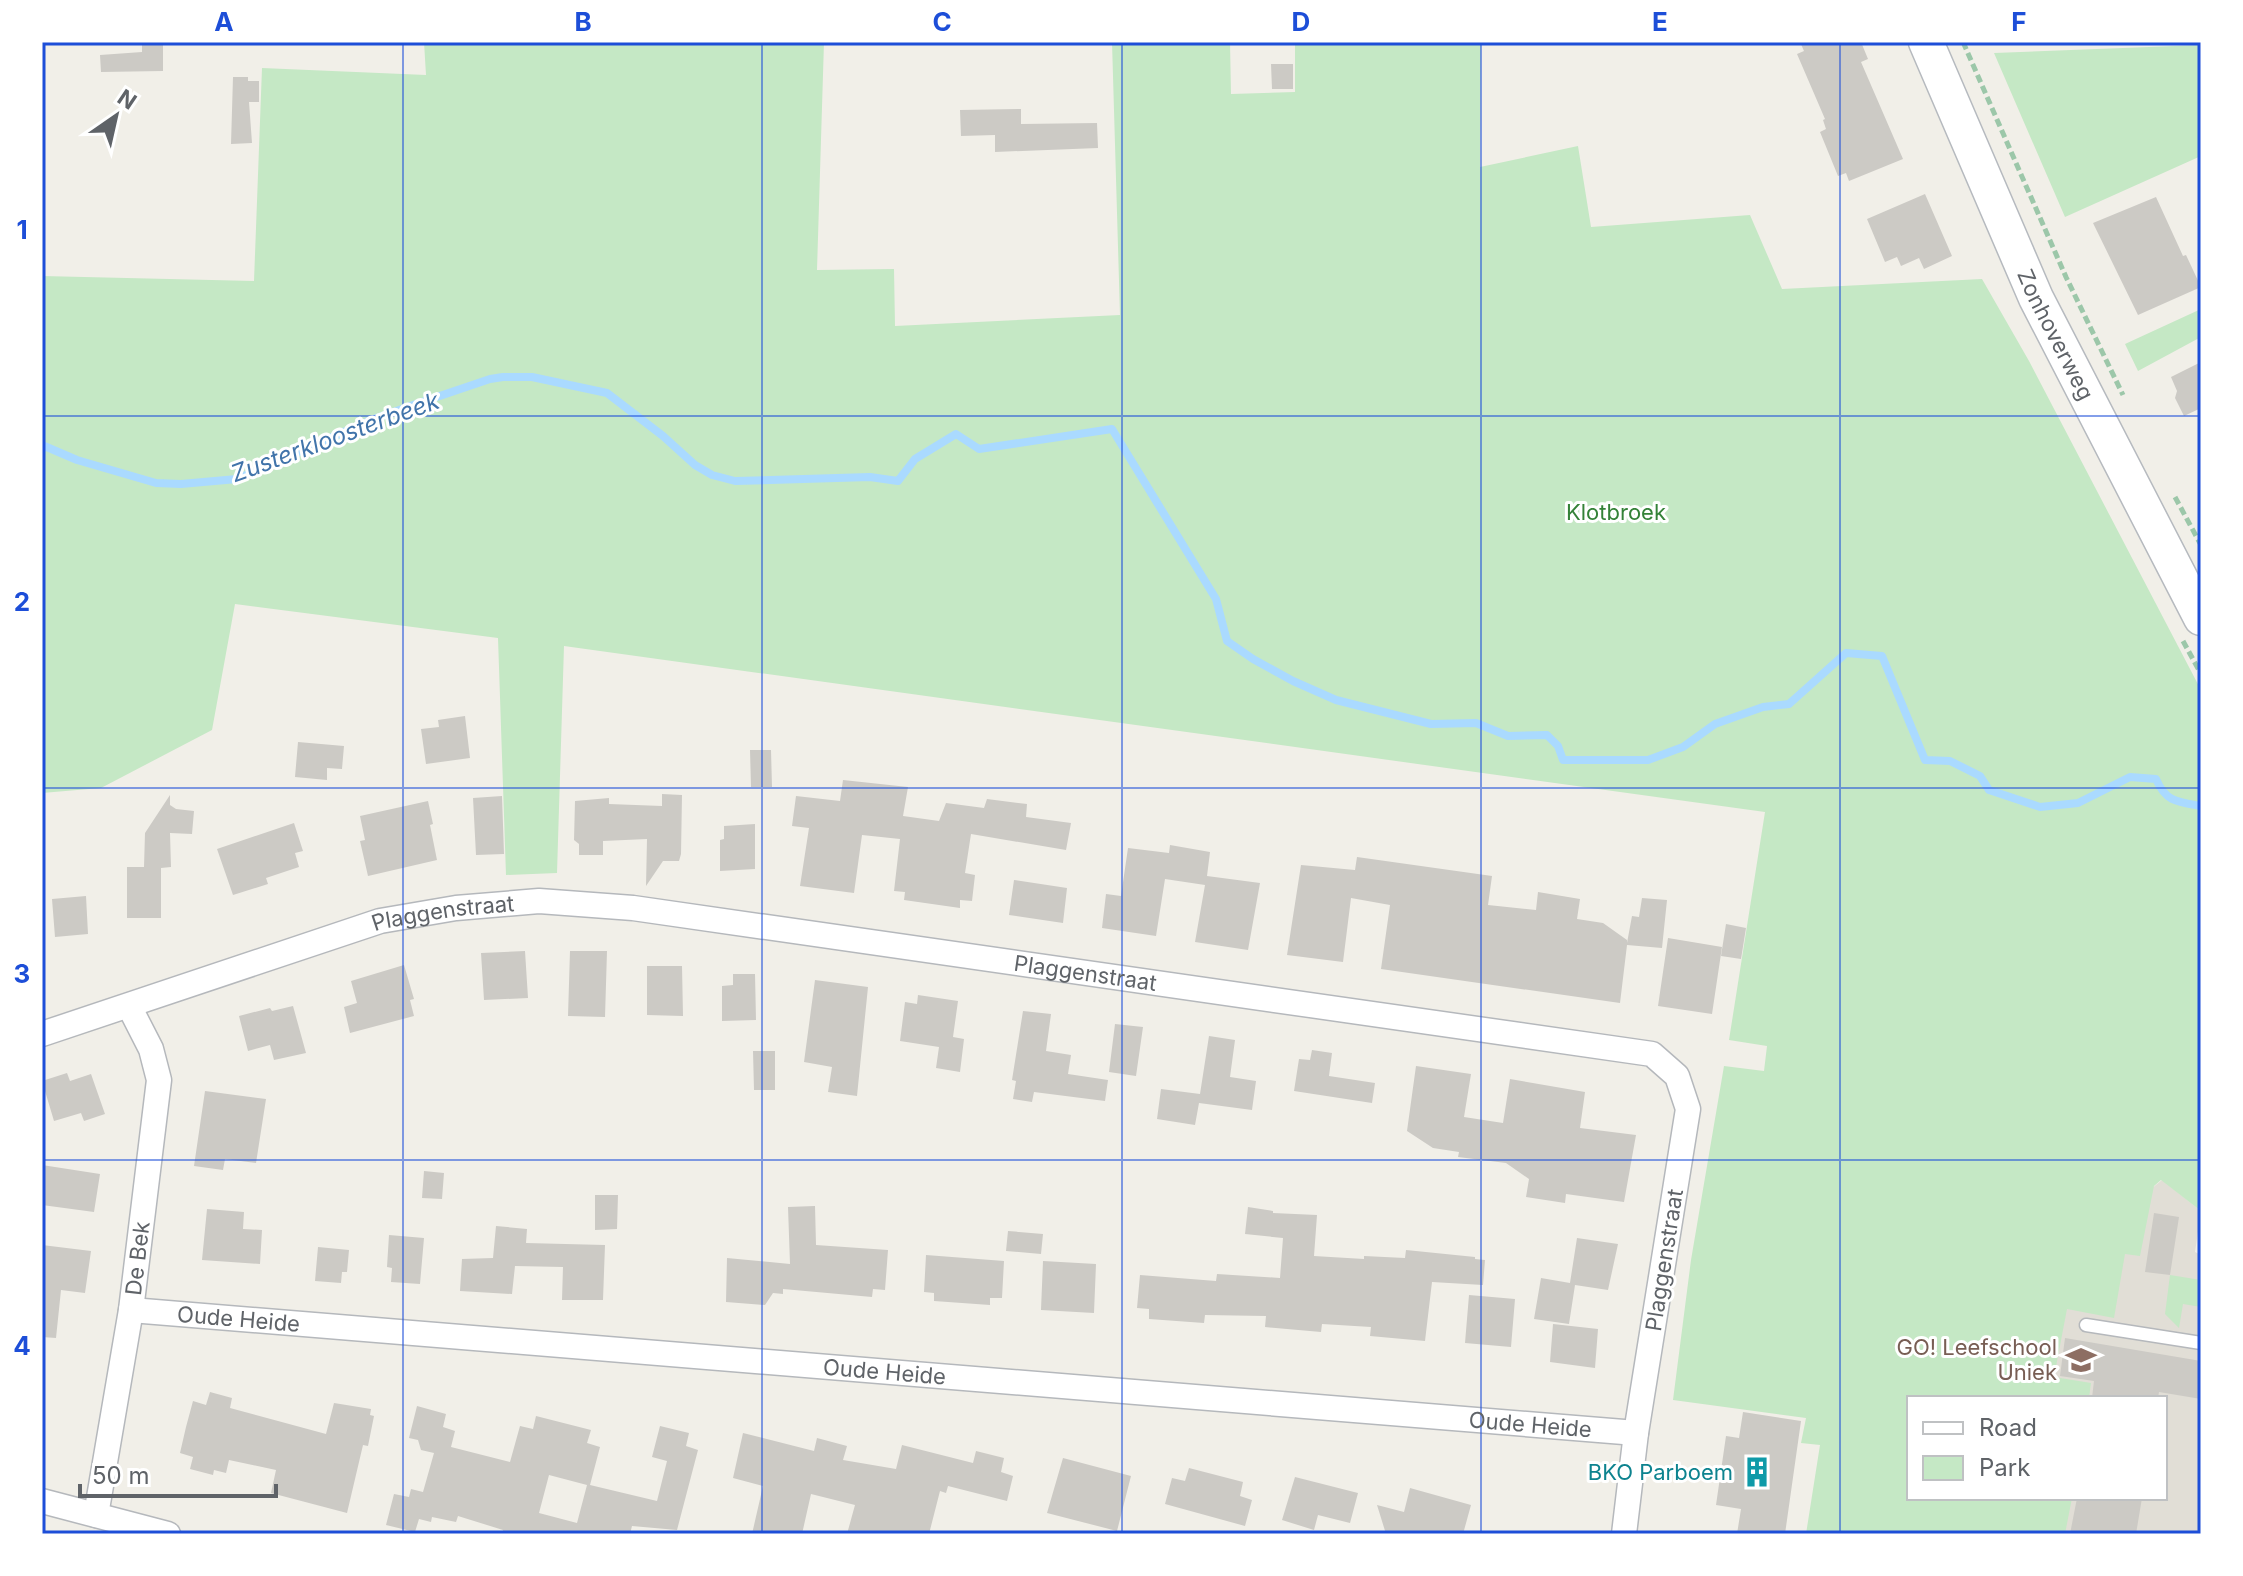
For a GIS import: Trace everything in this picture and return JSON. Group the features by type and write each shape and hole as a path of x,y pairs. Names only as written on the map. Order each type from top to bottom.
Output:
{"street":[{"name":"Zonhoverweg","path":"1926,42 2036,298 2201,618"},
{"name":"Plaggenstraat","path":"42,1034 380,921 456,908 539,901 633,908 1652,1054 1677,1076 1688,1109 1636,1433 1624,1534"},
{"name":"De Bek","path":"96,1515 131,1310 159,1080 151,1049 129,1006"},
{"name":"Oude Heide","path":"131,1310 1636,1433"},
{"path":"42,1501 168,1534"}],"lane":[{"path":"2086,1325 2201,1343"}],"path":[{"path":"1963,42 2066,277 2128,406"},
{"path":"2171,490 2201,545"}],"shaded area":[{"name":"GO! Leefschool Uniek","path":"2162,1180 2201,1211 2195,1252 2201,1255 2201,1534 1942,1534 1946,1500 2167,1500 2167,1396 1959,1396 2029,1289"}],"green space":[{"name":"Klotbroek","path":"424,42 824,42 817,270 894,269 895,326 1120,315 1112,42 1230,42 1231,94 1295,92 1295,42 1481,42 1480,167 1578,146 1591,227 1750,215 1782,289 1982,279 2029,361 2201,690 2201,1211 2161,1180 2154,1186 2140,1256 2125,1254 2114,1318 2067,1309 2054,1377 2091,1383 2089,1396 1907,1396 1907,1500 2072,1500 2065,1534 1806,1534 1820,1445 1801,1443 1806,1418 1673,1400 1691,1260 1724,1066 1764,1071 1767,1046 1729,1040 1765,812 564,646 557,873 506,875 498,638 235,604 212,730 101,788 42,793 42,276 254,281 262,68 426,75"},
{"path":"2201,45 2201,156 2065,217 1994,53"},
{"path":"2201,309 2201,337 2138,371 2125,344"},
{"path":"2170,1275 2201,1280 2201,1307 2183,1304 2179,1328 2165,1314"}],"building":[{"path":"142,42 163,42 163,71 101,72 100,55 142,52"},
{"path":"1800,42 1861,42 1868,59 1861,62 1903,159 1849,181 1846,173 1838,176 1820,132 1826,129 1825,119 1797,54 1804,51"},
{"path":"1271,64 1293,64 1293,89 1272,89"},
{"path":"233,77 259,81 259,102 249,102 252,143 231,144"},
{"path":"1021,109 1021,124 1097,123 1098,148 995,152 995,135 961,136 960,110"},
{"path":"1925,194 1952,256 1924,269 1919,258 1901,266 1897,257 1885,262 1867,219"},
{"path":"2156,197 2201,287 2138,315 2093,223"},
{"path":"2201,362 2201,408 2184,416 2175,398 2177,391 2171,377"},
{"path":"465,716 470,758 426,764 421,729 439,727 438,720"},
{"path":"298,742 344,746 342,769 327,768 327,780 295,777"},
{"path":"750,750 771,750 772,787 751,787"},
{"path":"843,780 908,787 903,816 939,821 946,803 984,808 987,799 1027,804 1026,817 1071,823 1066,850 971,834 965,873 975,875 972,901 960,900 960,908 904,900 905,892 894,891 900,839 862,835 854,893 800,886 809,828 792,826 796,796 840,801"},
{"path":"662,794 682,795 681,854 679,861 663,861 646,886 647,839 603,841 603,855 579,855 579,844 574,840 575,801 609,798 609,804 662,806"},
{"path":"170,795 170,805 176,809 194,811 192,834 170,833 171,867 161,868 161,918 127,918 127,867 144,867 145,833"},
{"path":"502,796 504,854 476,855 473,798"},
{"path":"428,801 437,860 368,876 360,841 365,840 360,816"},
{"path":"294,823 303,851 295,853 299,867 266,878 268,884 233,895 217,849"},
{"path":"755,824 755,869 720,871 720,840 724,839 724,826"},
{"path":"1170,845 1210,852 1207,876 1260,883 1248,950 1195,942 1205,885 1165,879 1156,936 1102,928 1106,894 1121,896 1128,848 1169,853"},
{"path":"1357,857 1492,876 1488,905 1536,910 1538,892 1580,899 1577,919 1603,923 1627,943 1632,916 1639,917 1642,898 1667,900 1662,948 1627,945 1620,1003 1381,969 1390,905 1351,898 1343,962 1287,955 1301,865 1355,870"},
{"path":"1014,880 1067,888 1063,923 1009,915"},
{"path":"86,896 88,934 55,937 52,899"},
{"path":"1726,924 1746,928 1741,959 1721,956"},
{"path":"1668,938 1722,947 1712,1014 1658,1006"},
{"path":"525,951 528,998 484,1000 481,953"},
{"path":"570,951 607,951 605,1017 568,1016"},
{"path":"404,965 414,999 410,1000 414,1016 350,1033 344,1007 357,1003 351,981"},
{"path":"647,966 682,966 683,1016 647,1015"},
{"path":"733,974 755,974 756,1020 722,1021 722,986 733,985"},
{"path":"815,980 868,987 857,1096 828,1092 832,1067 804,1062"},
{"path":"918,995 958,1001 953,1037 964,1039 960,1072 936,1068 939,1047 900,1041 905,1002 917,1004"},
{"path":"293,1006 306,1053 274,1060 270,1045 248,1051 239,1016"},
{"path":"1023,1011 1051,1014 1046,1051 1071,1055 1068,1074 1108,1080 1105,1101 1034,1092 1032,1102 1013,1099 1016,1081 1012,1080"},
{"path":"1115,1024 1143,1027 1136,1076 1109,1072"},
{"path":"1209,1036 1235,1040 1230,1077 1256,1081 1252,1110 1199,1103 1195,1125 1157,1119 1161,1089 1200,1094"},
{"path":"1312,1050 1332,1053 1329,1076 1375,1083 1372,1103 1294,1091 1299,1059 1310,1060"},
{"path":"753,1051 775,1051 775,1090 754,1090"},
{"path":"1416,1066 1471,1074 1464,1117 1503,1123 1510,1079 1585,1092 1580,1128 1636,1135 1624,1202 1566,1194 1565,1203 1526,1197 1529,1179 1506,1163 1458,1157 1459,1152 1433,1148 1407,1131"},
{"path":"67,1073 70,1081 91,1074 105,1114 84,1121 81,1113 54,1121 42,1081"},
{"path":"205,1091 266,1099 256,1163 225,1159 223,1170 194,1166"},
{"path":"42,1165 100,1174 94,1212 42,1205"},
{"path":"424,1171 444,1173 442,1199 422,1198"},
{"path":"595,1195 618,1195 617,1229 595,1230"},
{"path":"815,1206 816,1245 888,1250 885,1290 873,1289 872,1297 783,1289 783,1294 773,1293 765,1305 726,1302 727,1258 790,1264 788,1207"},
{"path":"1248,1207 1273,1213 1317,1215 1314,1256 1405,1258 1406,1250 1475,1257 1485,1260 1483,1285 1432,1282 1425,1341 1370,1336 1371,1327 1322,1324 1321,1332 1265,1327 1266,1316 1205,1315 1204,1323 1149,1319 1149,1309 1137,1308 1140,1275 1216,1281 1217,1274 1280,1278 1283,1238 1245,1234"},
{"path":"207,1209 244,1212 243,1229 262,1230 260,1264 202,1260"},
{"path":"2154,1213 2179,1217 2170,1275 2145,1272"},
{"path":"496,1226 527,1229 526,1243 605,1245 603,1300 562,1300 563,1267 515,1266 512,1294 460,1291 462,1259 493,1258"},
{"path":"1008,1231 1043,1234 1041,1254 1006,1251"},
{"path":"389,1235 424,1238 420,1284 391,1282 392,1268 387,1267"},
{"path":"1577,1238 1618,1244 1608,1290 1575,1285 1569,1324 1534,1319 1541,1278 1570,1283"},
{"path":"42,1245 91,1251 85,1293 61,1290 56,1338 42,1337"},
{"path":"318,1247 349,1250 347,1272 342,1272 341,1283 315,1281"},
{"path":"926,1255 1004,1261 1002,1298 990,1298 990,1305 934,1301 934,1293 924,1292"},
{"path":"1043,1261 1096,1264 1094,1313 1041,1310"},
{"path":"1469,1295 1515,1299 1511,1347 1465,1343"},
{"path":"1553,1324 1598,1329 1595,1368 1550,1362"},
{"path":"2065,1338 2201,1361 2201,1399 2159,1392 2158,1396 2092,1396 2094,1381 2060,1376"},
{"path":"210,1392 232,1398 230,1408 326,1434 334,1403 371,1409 370,1415 374,1416 368,1446 363,1445 347,1513 271,1493 276,1470 229,1460 226,1473 214,1470 213,1475 190,1469 193,1457 180,1453 186,1427 193,1401 206,1405"},
{"path":"417,1406 446,1414 443,1427 455,1431 451,1447 510,1462 520,1426 533,1429 536,1416 591,1430 587,1443 600,1447 590,1485 657,1501 667,1461 652,1457 660,1426 689,1433 686,1446 698,1450 677,1530 632,1526 630,1534 502,1534 503,1530 458,1516 456,1522 432,1517 431,1522 419,1519 415,1532 386,1525 394,1494 409,1497 411,1489 423,1492 434,1453 421,1450 418,1440 409,1438","holes":["549,1475 587,1485 577,1523 539,1513"]},
{"name":"BKO Parboem","path":"1743,1412 1801,1421 1785,1534 1737,1534 1741,1509 1716,1505 1726,1436 1739,1438"},
{"path":"743,1433 814,1451 817,1438 847,1446 843,1460 896,1469 902,1445 973,1463 976,1451 1004,1458 1001,1472 1013,1476 1007,1501 948,1486 946,1493 940,1491 929,1534 847,1534 855,1505 811,1494 802,1534 752,1534 763,1486 733,1478"},
{"path":"1063,1458 1131,1476 1117,1531 1047,1513"},
{"path":"1189,1468 1243,1482 1240,1496 1252,1500 1245,1526 1165,1504 1172,1478 1185,1481"},
{"path":"1295,1477 1358,1493 1350,1523 1318,1515 1314,1530 1282,1520"},
{"path":"1410,1488 1471,1505 1463,1534 1386,1534 1377,1505 1404,1512"},
{"path":"2077,1500 2142,1500 2136,1534 2070,1534"}],"waterway":[{"name":"Zusterkloosterbeek","path":"42,445 77,460 156,483 237,479 371,420 503,377 532,377 607,393 695,465 712,475 735,481 870,477 898,481 915,459 956,434 979,449 1112,429 1216,599 1227,641 1293,681 1336,700 1431,724 1476,723 1508,736 1547,735 1558,746 1563,760 1648,760 1683,747 1715,724 1763,707 1789,704 1846,653 1882,656 1925,760 1950,761 1980,776 1989,790 2040,807 2078,803 2130,777 2156,779 2168,797 2201,806"}],"place":[{"name":"GO! Leefschool Uniek","path":"2081,1360"},
{"name":"BKO Parboem","path":"1757,1472"}]}
